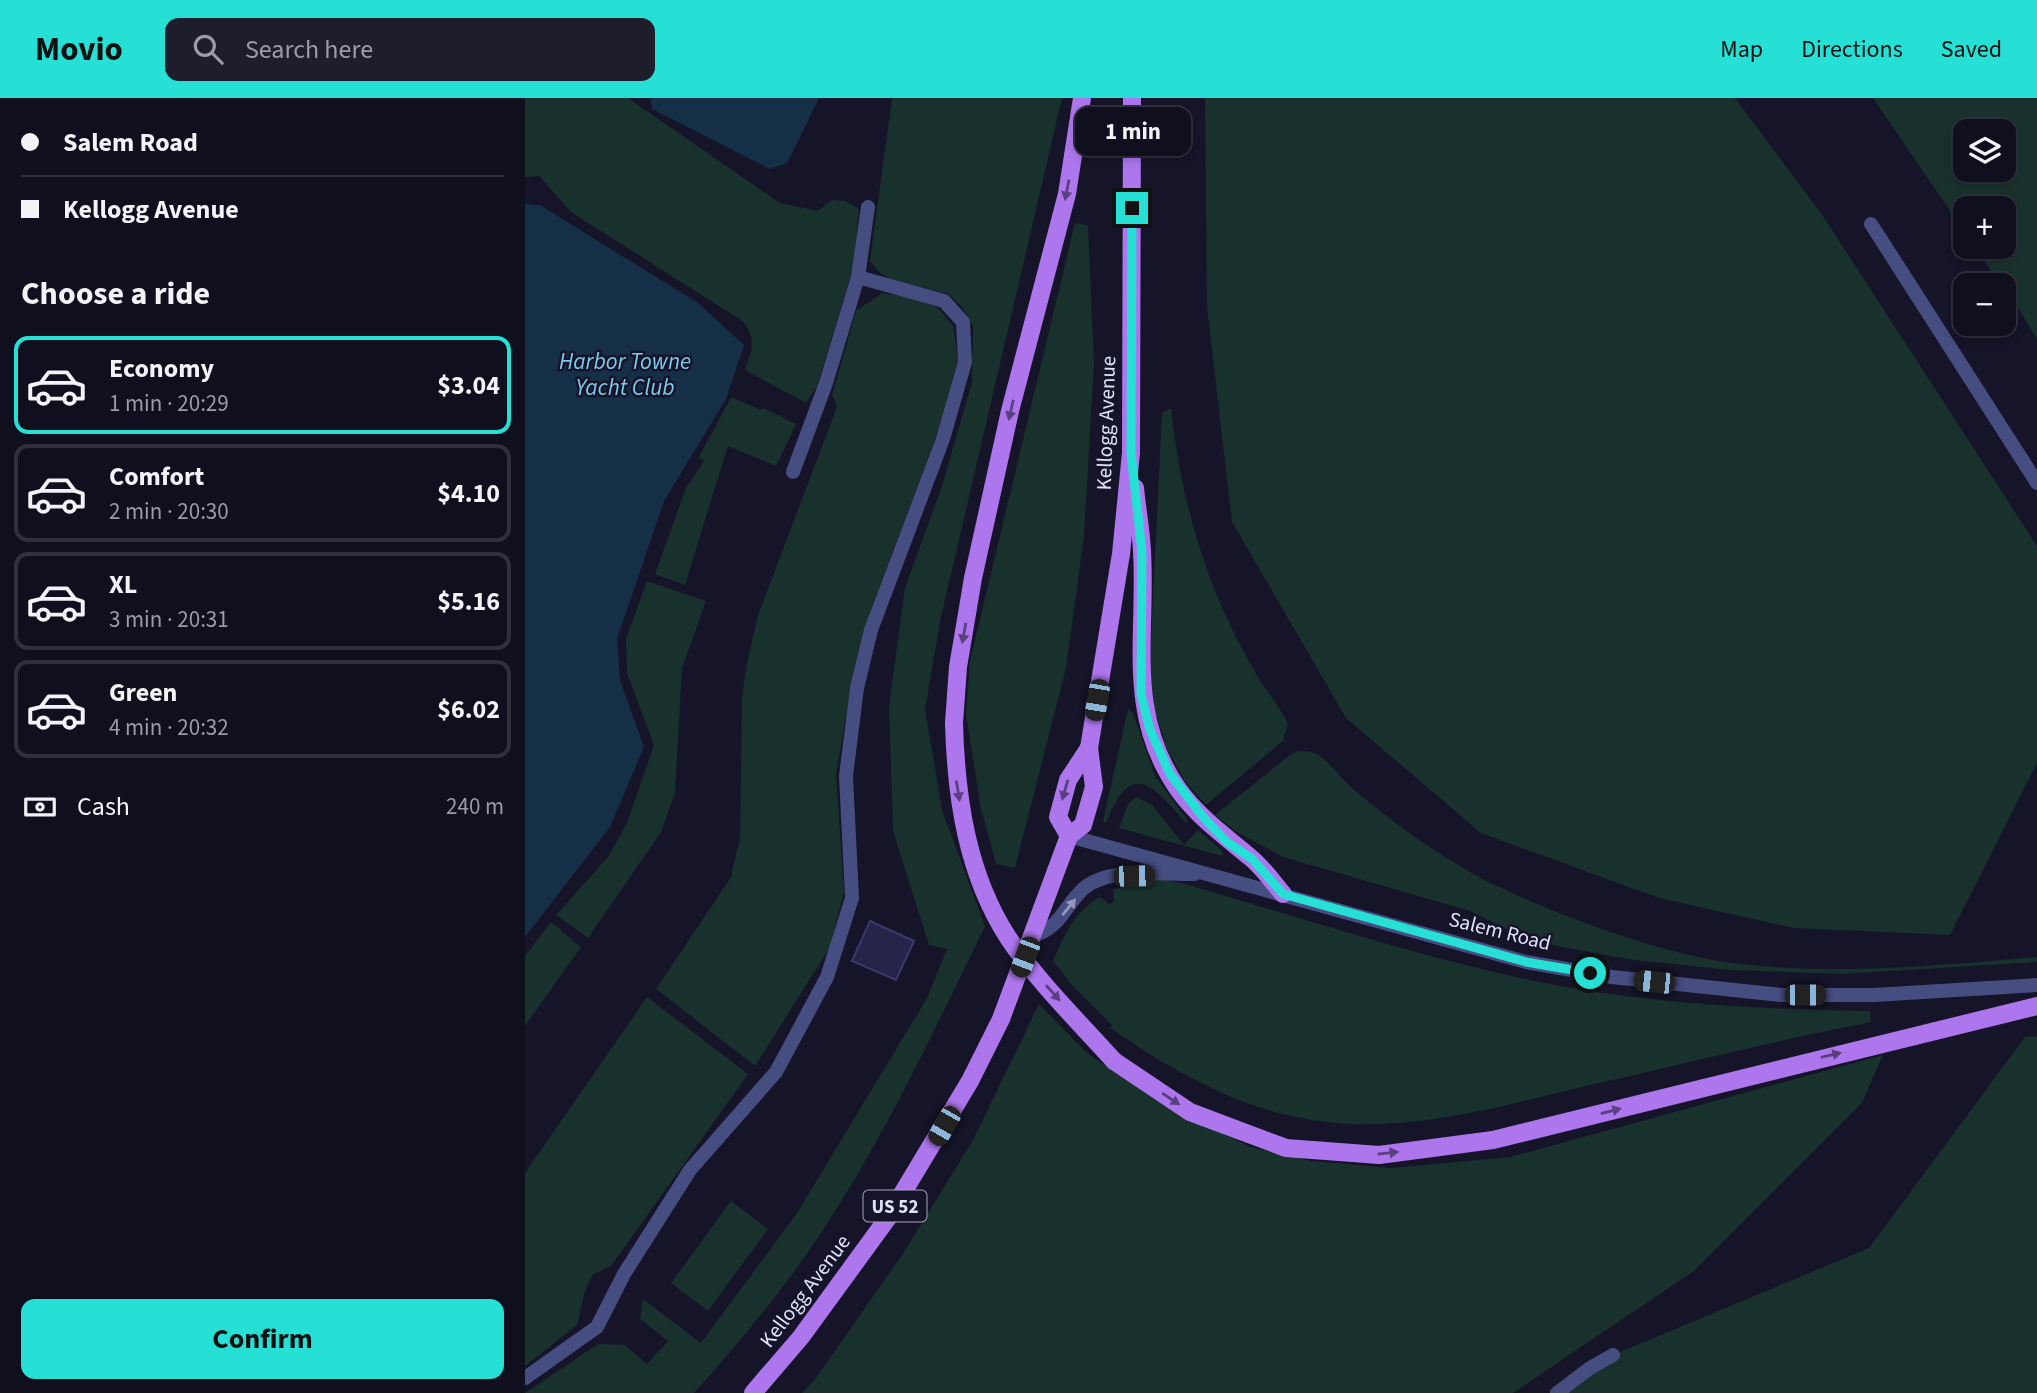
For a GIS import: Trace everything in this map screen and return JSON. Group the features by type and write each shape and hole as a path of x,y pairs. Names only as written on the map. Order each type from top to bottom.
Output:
{"main road":[{"path":"1082,98 1067,194 1010,411 974,578 958,667 954,723 956,785 965,834 981,882 1009,938 1045,985 1114,1061 1190,1112 1286,1148 1379,1155 1493,1140 2037,1006"},
{"name":"Kellogg Avenue","path":"753,1393 801,1337 887,1219 931,1148 1001,1019 1069,835 1083,825 1094,787 1089,748 1121,554 1131,453 1132,98"},
{"path":"1131,453 1142,552 1141,694 1150,730 1161,759 1178,789 1227,842 1252,859 1283,894"},
{"name":"Kellogg Avenue","path":"1069,835 1058,817 1067,780 1089,748"}],"street":[{"path":"793,472 826,383 858,277 868,207"},
{"path":"1871,223 2037,483"},
{"path":"525,1377 597,1327 624,1274 691,1170 776,1072 827,977 852,898 846,776 857,688 871,630 943,439 965,362 963,322 944,300 858,277"},
{"name":"Salem Road","path":"1069,835 1526,962 1612,977 1781,995 1874,995 2037,985"},
{"name":"Salem Road","path":"1033,936 1050,930 1084,888 1107,877 1210,874"},
{"path":"1557,1393 1590,1368 1613,1356"}],"green space":[{"path":"525,98 628,98 780,203 818,211 832,200 846,201 859,209 854,265 817,386 806,403 745,370 752,345 744,322 571,212 539,176 525,177"},
{"path":"892,98 1062,98 941,617 925,709 942,810 985,926 909,1081 846,1194 778,1294 694,1393 525,1393 598,1344 625,1345 647,1364 668,1341 640,1319 643,1299 701,1343 797,1213 927,998 947,949 929,945 893,831 889,706 905,588 942,486 972,382 973,326 963,308 948,294 893,280 880,273 870,261"},
{"path":"1205,98 1735,98 1823,216 2037,546 2037,763 1950,935 1794,928 1659,898 1481,833 1346,718 1232,522 1207,306"},
{"path":"1873,98 2037,98 2037,339 2016,305 2016,273 1992,273 1983,259 2016,259 2016,196 1953,196 1953,215"},
{"path":"1075,223 1088,225 1094,363 1084,536 1066,668 1015,868 996,864 981,809 966,714 970,661"},
{"path":"882,293 915,298 938,308 953,326 958,359 939,428 870,612 851,686 836,775 844,892 829,949 755,1066 656,989 731,877 740,837 742,698 758,615 837,407 832,395 856,311"},
{"path":"731,397 761,410 763,408 796,424 776,466 728,446 685,585 655,574 686,488 704,461 699,457"},
{"path":"1171,408 1181,477 1209,576 1237,639 1288,724 1283,741 1206,805 1184,780 1166,747 1154,707 1150,660 1162,413"},
{"path":"647,581 706,601 682,668 675,793 661,832 588,938 556,915 608,857 627,823 654,745 627,673 626,639"},
{"path":"1128,709 1133,713 1155,776 1188,821 1186,823 1163,798 1143,784 1133,785 1124,791 1106,823 1103,821"},
{"path":"1299,751 1312,752 1321,757 1383,814 1479,877 1534,903 1661,948 1719,961 1798,968 1878,968 2037,957 2037,962 1842,974 1730,970 1627,959 1531,941 1470,911 1283,857 1235,831 1215,815 1290,755"},
{"path":"1136,797 1152,805 1184,845 1198,830 1222,851 1222,856 1119,828 1128,804"},
{"path":"1147,880 1167,880 1192,886 1411,951 1544,983 1625,996 1707,1004 1870,1011 1871,1022 1455,1116 1391,1124 1326,1122 1296,1117 1267,1110 1212,1088 1135,1045 1110,1028 1112,1025 1072,985 1053,961 1071,925 1083,910 1099,897 1110,904 1114,902 1113,889"},
{"path":"551,922 581,947 525,1026 525,956"},
{"path":"647,997 748,1074 611,1266 592,1275 584,1294 577,1325 525,1366 525,1173"},
{"path":"1039,1004 1087,1053 1162,1104 1251,1147 1312,1161 1391,1168 1510,1157 1883,1055 1862,1103 1694,1271 1513,1393 802,1393 816,1378 904,1252 973,1140"},
{"path":"2037,1036 2037,1393 1557,1393 1613,1355 1869,1248 2025,1037"},
{"path":"731,1201 768,1229 708,1311 671,1283"}],"water":[{"path":"651,98 819,98 787,163 770,169 652,109"},
{"name":"Harbor Towne Yacht Club","path":"525,204 540,205 698,303 744,345 726,399 664,501 617,639 620,680 644,747 610,827 525,937"}],"building":[{"path":"870,921 914,941 896,980 852,961"}],"route":[{"path":"1132,208 1131,453 1142,552 1141,694 1161,759 1178,789 1227,842 1252,859 1283,894 1526,962 1590,973"}]}
